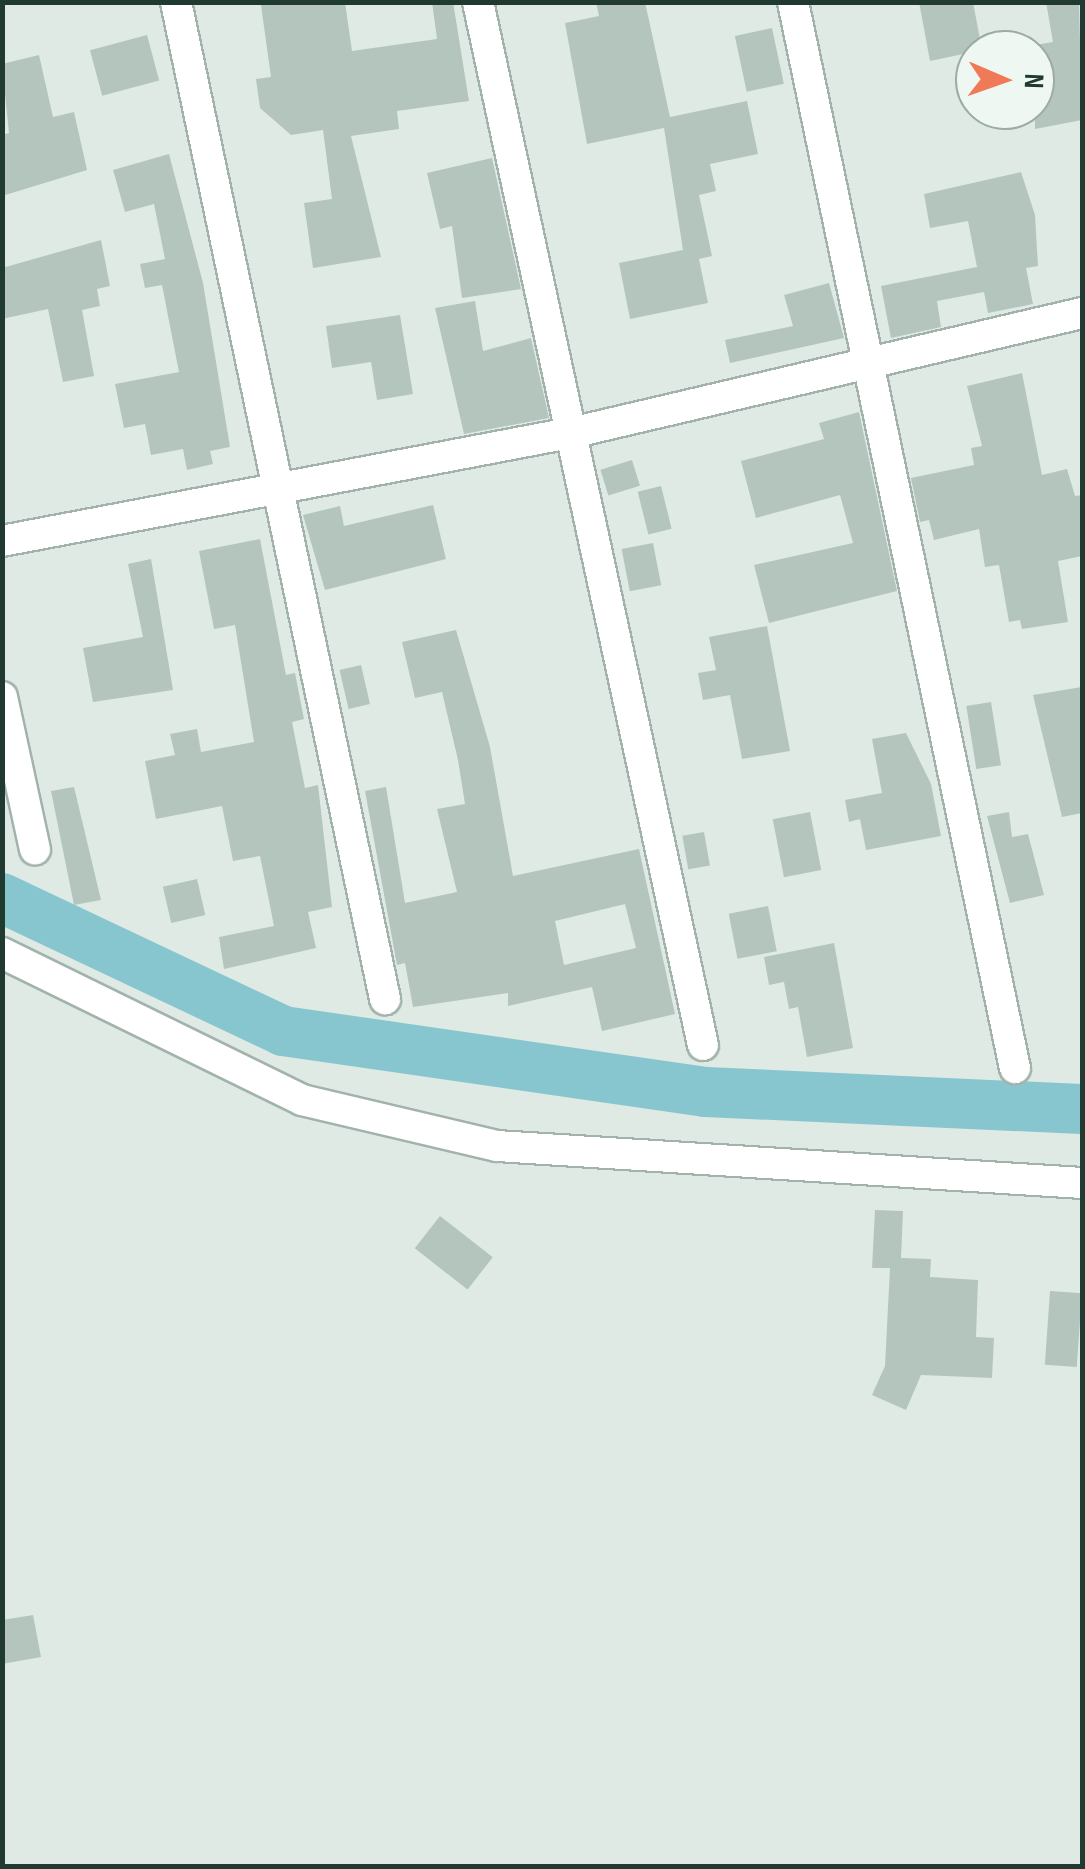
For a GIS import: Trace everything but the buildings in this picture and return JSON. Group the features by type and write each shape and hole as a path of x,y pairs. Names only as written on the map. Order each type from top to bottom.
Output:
{"street":[{"path":"176,2 271,484 384,999"},
{"path":"478,2 575,432 704,1045"},
{"path":"793,2 1014,1068"},
{"path":"2,541 271,484 575,432 869,358 1082,313"},
{"path":"2,697 35,849"},
{"path":"2,953 302,1100 497,1146 1082,1183"}],"waterway":[{"path":"2,898 283,1031 706,1092 1082,1109"}]}
